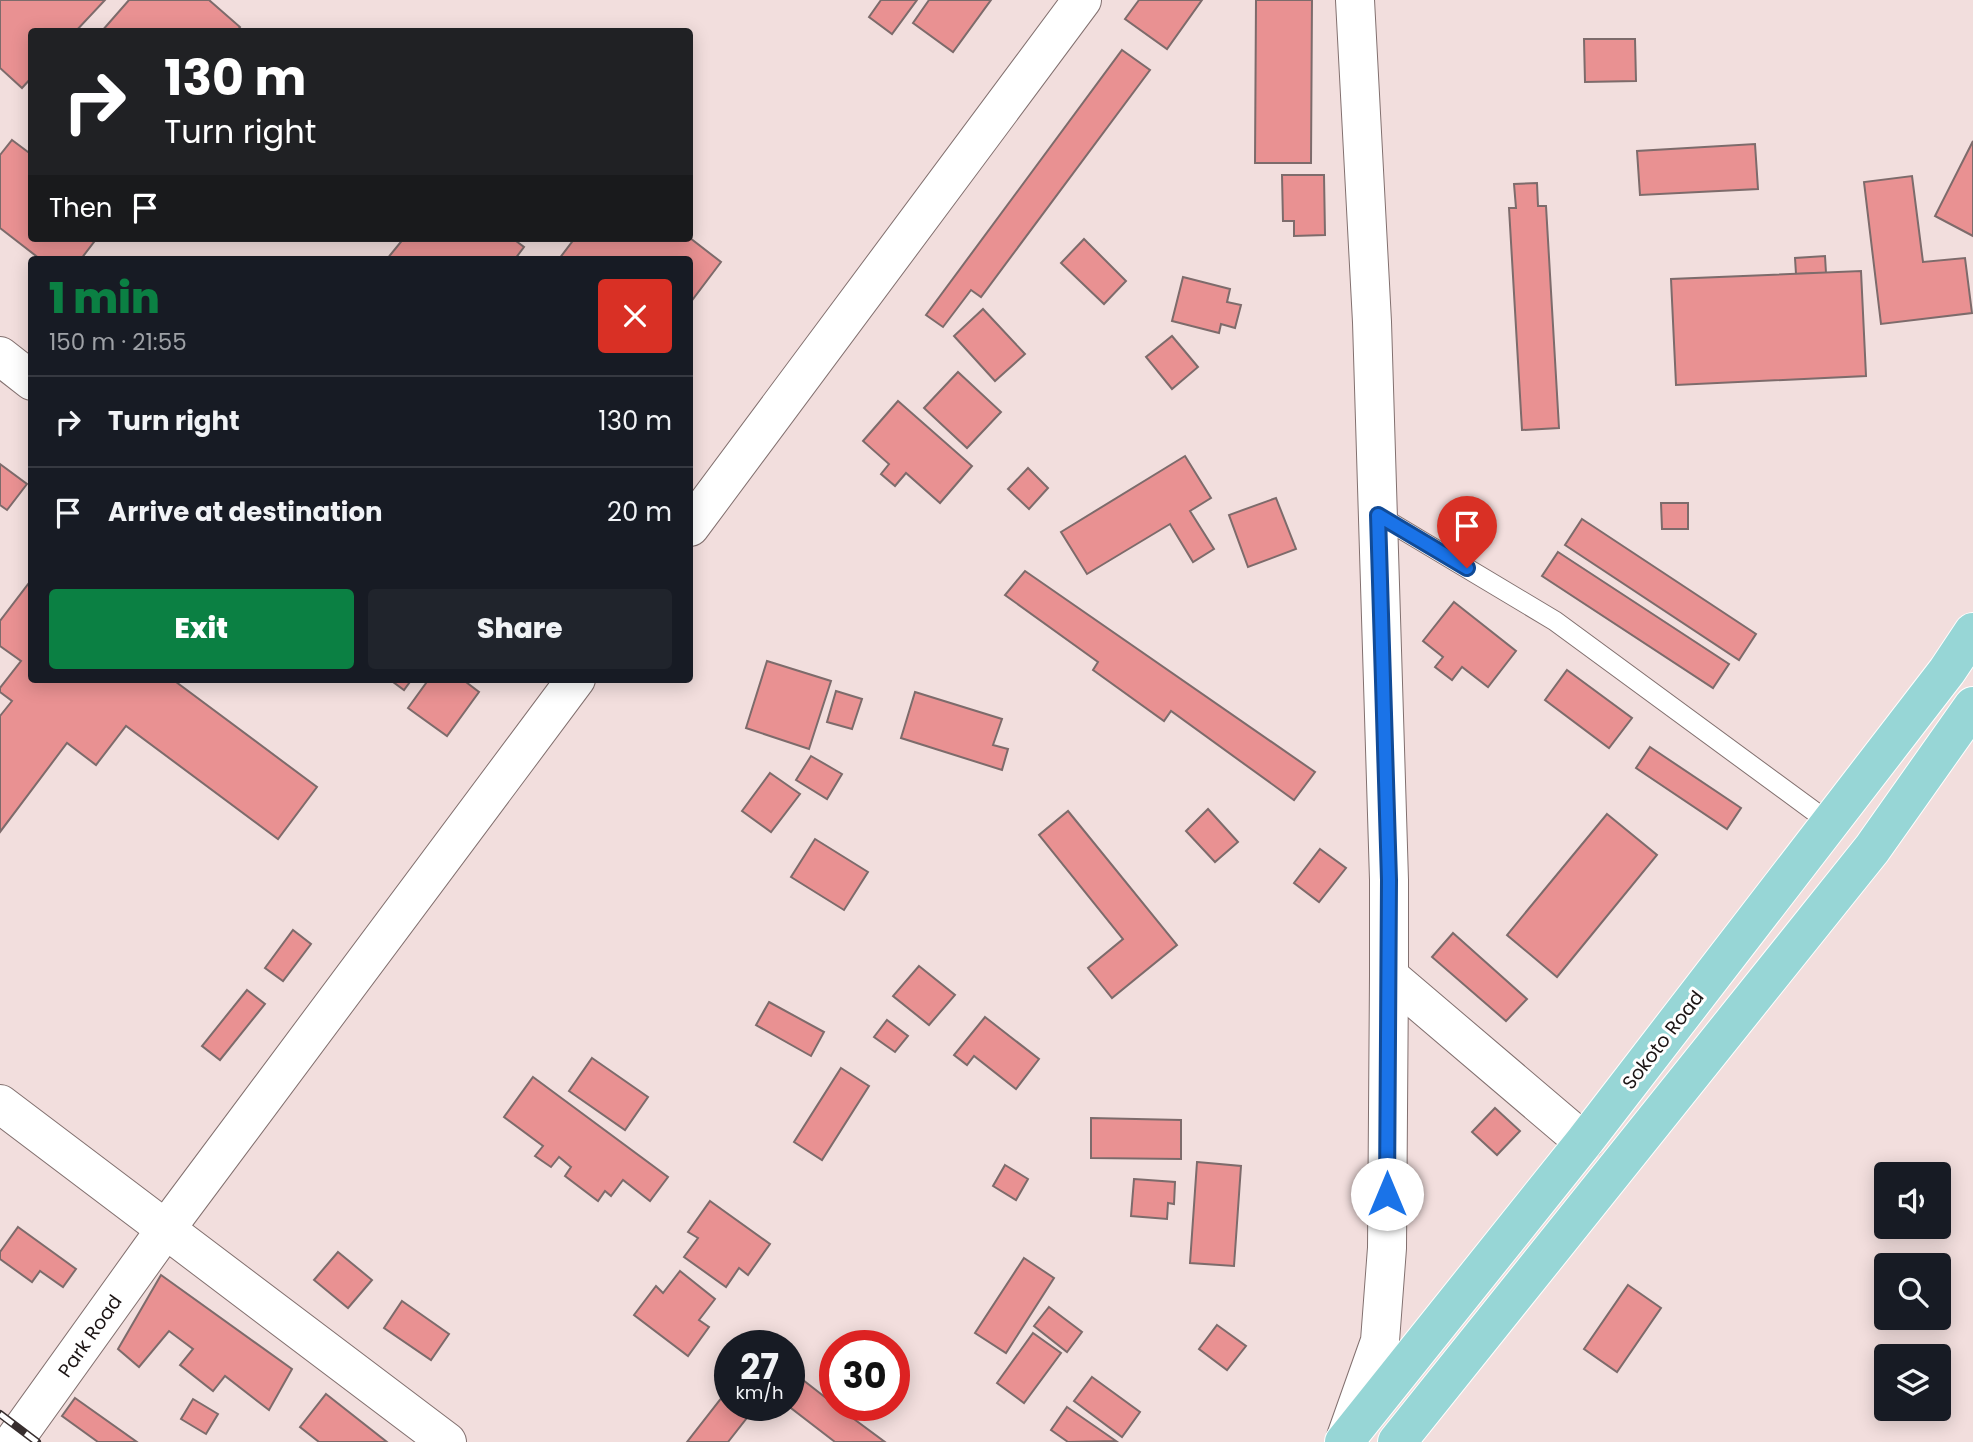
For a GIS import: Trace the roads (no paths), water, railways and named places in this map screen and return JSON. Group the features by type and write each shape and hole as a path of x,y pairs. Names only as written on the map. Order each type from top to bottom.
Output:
{"main road":[{"name":"Sokoto Road","path":"1344,1442 1584,1142 1947,671 1973,632"},
{"path":"1397,1442 1872,849 1973,706"}],"street":[{"path":"693,523 1082,0"},
{"path":"1344,1442 1380,1340 1387,1248 1389,880 1372,322 1355,0"},
{"path":"0,356 28,378"},
{"name":"Park Road","path":"13,1442 165,1230 573,683"},
{"path":"1389,976 1584,1142"},
{"path":"0,1104 447,1442"}],"lane":[{"path":"1378,515 1555,621 1830,822"}],"railway":[{"path":"0,1414 37,1442"}]}
